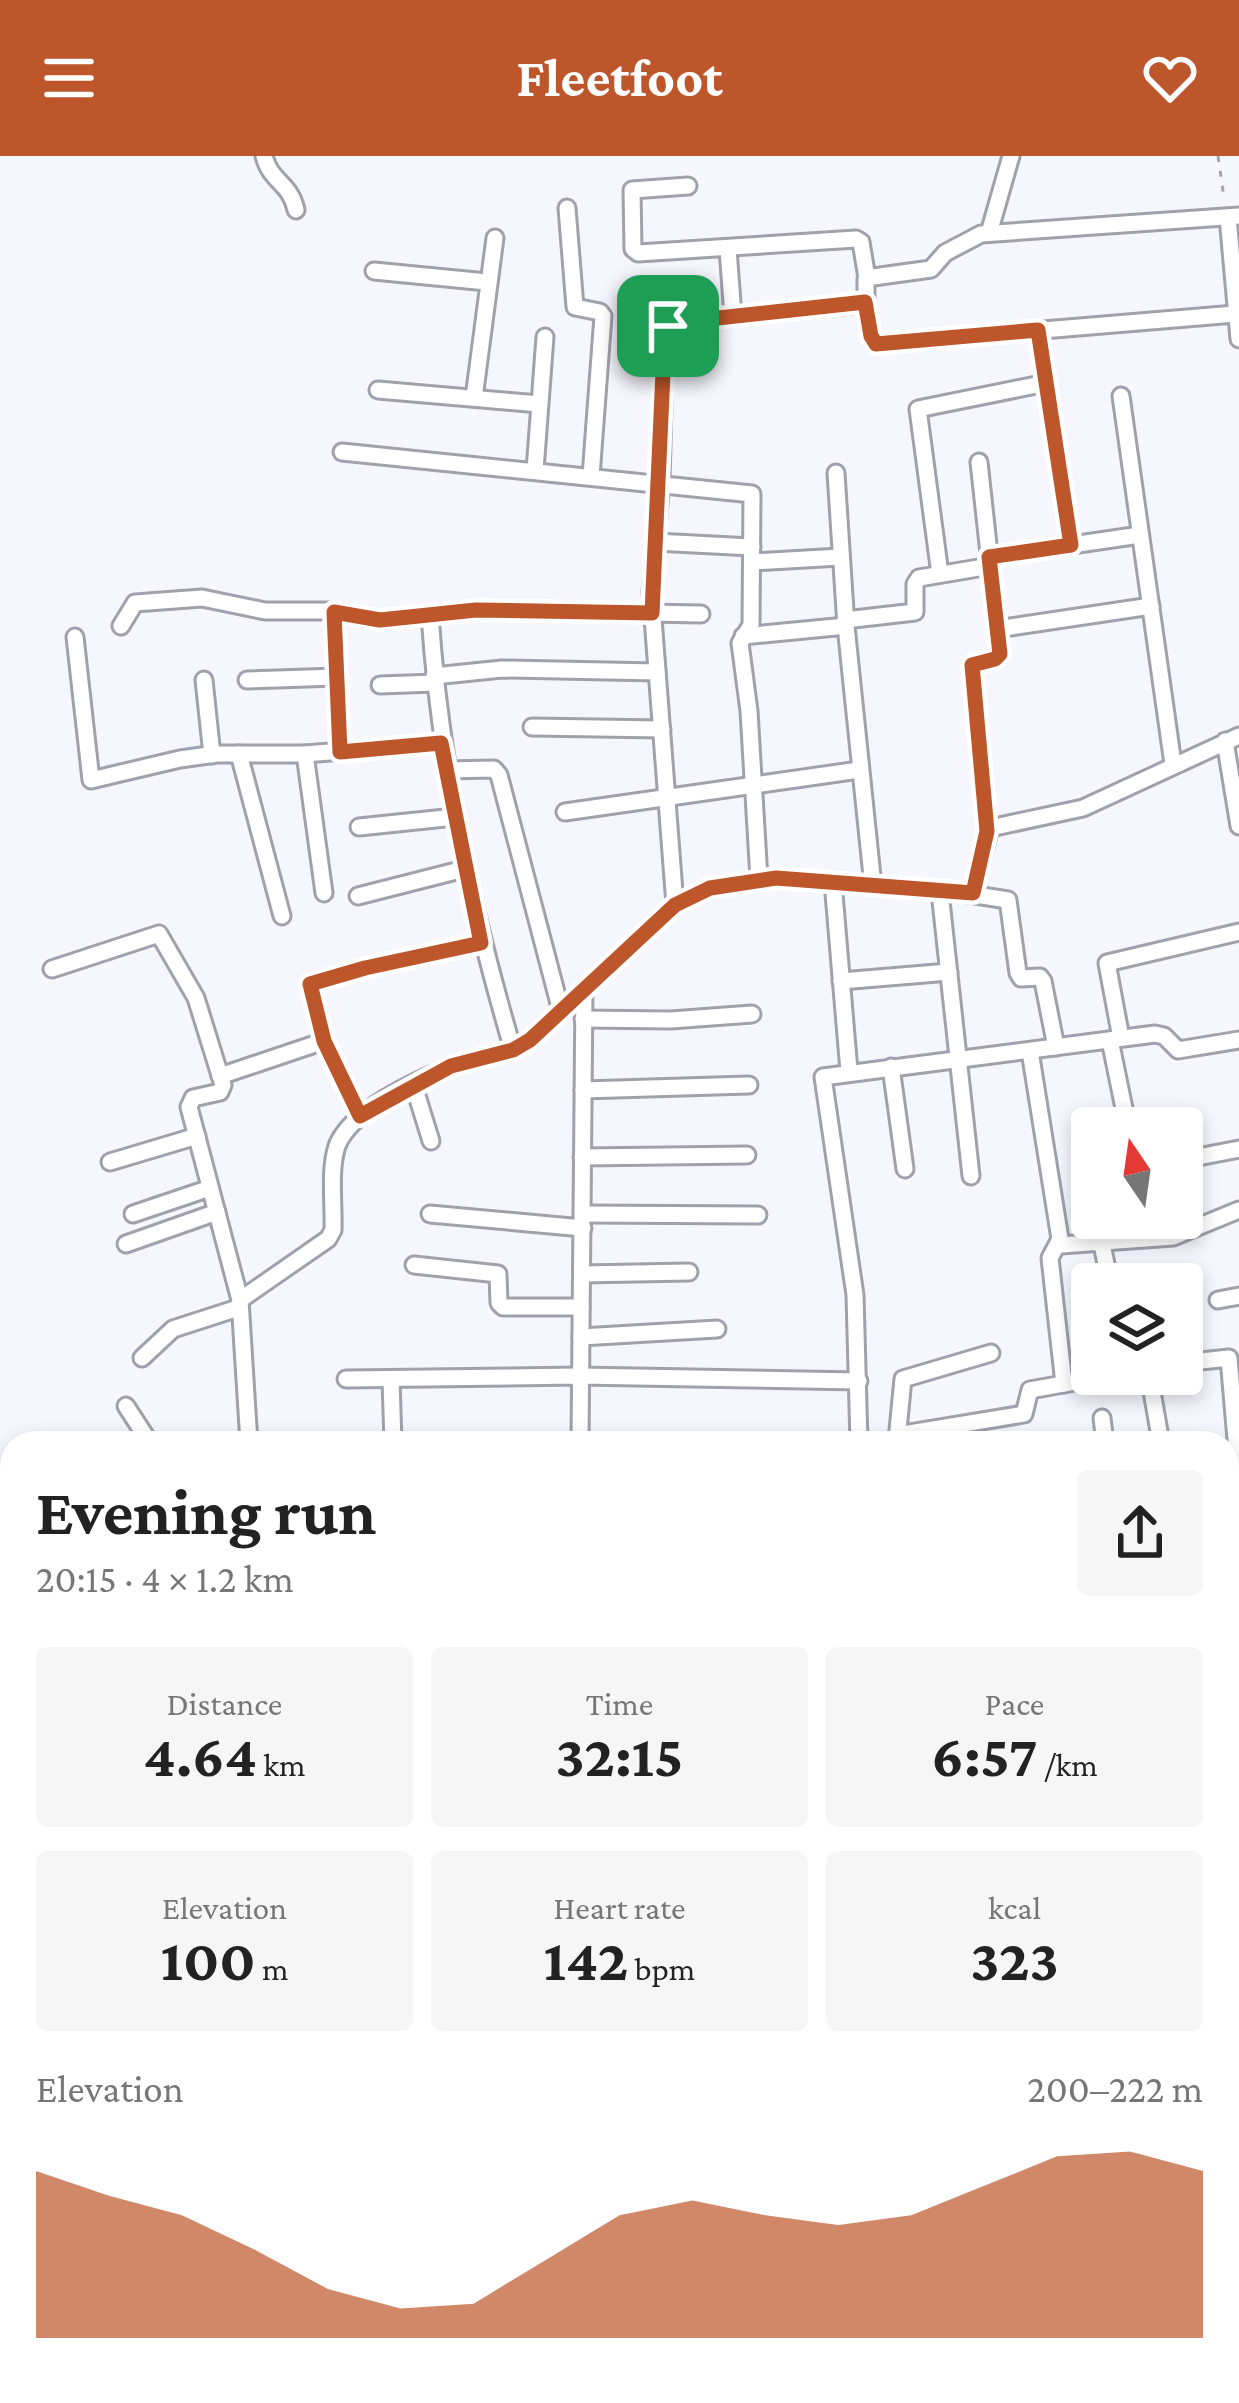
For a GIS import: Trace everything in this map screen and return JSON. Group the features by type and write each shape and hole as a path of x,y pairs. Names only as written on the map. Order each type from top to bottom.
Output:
{"street":[{"path":"264,156 269,175 286,186 296,210"},
{"path":"989,233 1011,156"},
{"path":"688,186 632,190 633,249 638,253 728,249 856,239 861,242 865,302 876,344 1235,314"},
{"path":"567,208 575,307 603,316 591,476"},
{"path":"867,278 931,269 945,253 989,233 1233,216 1239,339"},
{"path":"474,398 495,238"},
{"path":"728,249 733,316"},
{"path":"374,271 487,282"},
{"path":"675,905 652,613 665,329 672,323 865,302"},
{"path":"1038,330 1071,545"},
{"path":"535,470 545,337"},
{"path":"940,574 918,410 924,405 1046,383"},
{"path":"378,390 538,404"},
{"path":"1121,396 1173,764"},
{"path":"343,452 748,491 753,497 751,625 740,643 759,879"},
{"path":"969,894 974,890 987,831 972,665 999,658 979,462"},
{"path":"836,473 873,886"},
{"path":"743,635 915,612 915,580 990,561 1140,535"},
{"path":"655,542 752,555 840,557"},
{"path":"121,626 130,608 141,601 202,598 266,611 334,612 380,620 476,610 701,614"},
{"path":"997,629 1151,606"},
{"path":"334,612 340,752"},
{"path":"430,615 441,743 454,817 481,943 513,1050"},
{"path":"75,637 91,780 212,755 305,754 441,743"},
{"path":"380,685 502,669 657,672"},
{"path":"247,680 337,677"},
{"path":"204,680 212,755"},
{"path":"532,728 662,729"},
{"path":"987,831 1083,808 1232,739 1239,826"},
{"path":"239,754 282,916"},
{"path":"305,754 324,892"},
{"path":"446,770 494,769 499,775 561,1011"},
{"path":"565,812 859,770"},
{"path":"359,827 454,817"},
{"path":"358,896 464,869"},
{"path":"142,1358 173,1329 239,1304 328,1239 333,1230 335,1150 346,1127 451,1066 513,1050 675,905 710,888 759,879 1008,900 1018,973 1021,978 1043,981 1056,1047"},
{"path":"833,882 849,1071"},
{"path":"940,892 971,1176"},
{"path":"1125,1107 1107,963 1239,932"},
{"path":"52,969 161,935 196,998 220,1076 220,1092 190,1102 239,1304 248,1431"},
{"path":"360,1116 324,1041 310,984 481,943"},
{"path":"842,981 949,972"},
{"path":"580,1431 584,990"},
{"path":"583,1018 671,1020 752,1014"},
{"path":"859,1431 855,1295 822,1078 1160,1034 1173,1048 1185,1050 1239,1040"},
{"path":"220,1076 324,1041"},
{"path":"1030,1051 1059,1241 1050,1258 1064,1384"},
{"path":"891,1067 905,1169"},
{"path":"414,1085 430,1142"},
{"path":"583,1090 749,1085"},
{"path":"110,1162 197,1136"},
{"path":"1203,1156 1239,1149"},
{"path":"582,1157 747,1154"},
{"path":"133,1214 210,1188"},
{"path":"1203,1226 1239,1210"},
{"path":"126,1244 217,1212"},
{"path":"430,1214 583,1221 758,1215"},
{"path":"1059,1241 1065,1246 1152,1239"},
{"path":"1102,1244 1106,1263"},
{"path":"414,1265 498,1274 502,1307 581,1307"},
{"path":"582,1274 689,1272"},
{"path":"1218,1300 1239,1296"},
{"path":"580,1337 717,1329"},
{"path":"897,1431 903,1379 991,1353"},
{"path":"1203,1361 1229,1358 1236,1431"},
{"path":"346,1379 579,1376 859,1381"},
{"path":"391,1378 393,1431"},
{"path":"938,1431 1024,1414 1028,1392 1071,1383"},
{"path":"1153,1395 1159,1431"},
{"path":"126,1406 142,1431"},
{"path":"1102,1418 1104,1431"}],"path":[{"path":"1218,156 1233,216"}],"route":[{"path":"865,302 876,344 1038,330 1071,545 989,557 1000,654 972,665 987,831 973,893 776,878 710,888 675,905 530,1040 513,1050 451,1066 360,1116 324,1041 310,984 481,943 441,743 340,752 334,612 380,620 476,610 652,613 668,326 865,302"}]}
